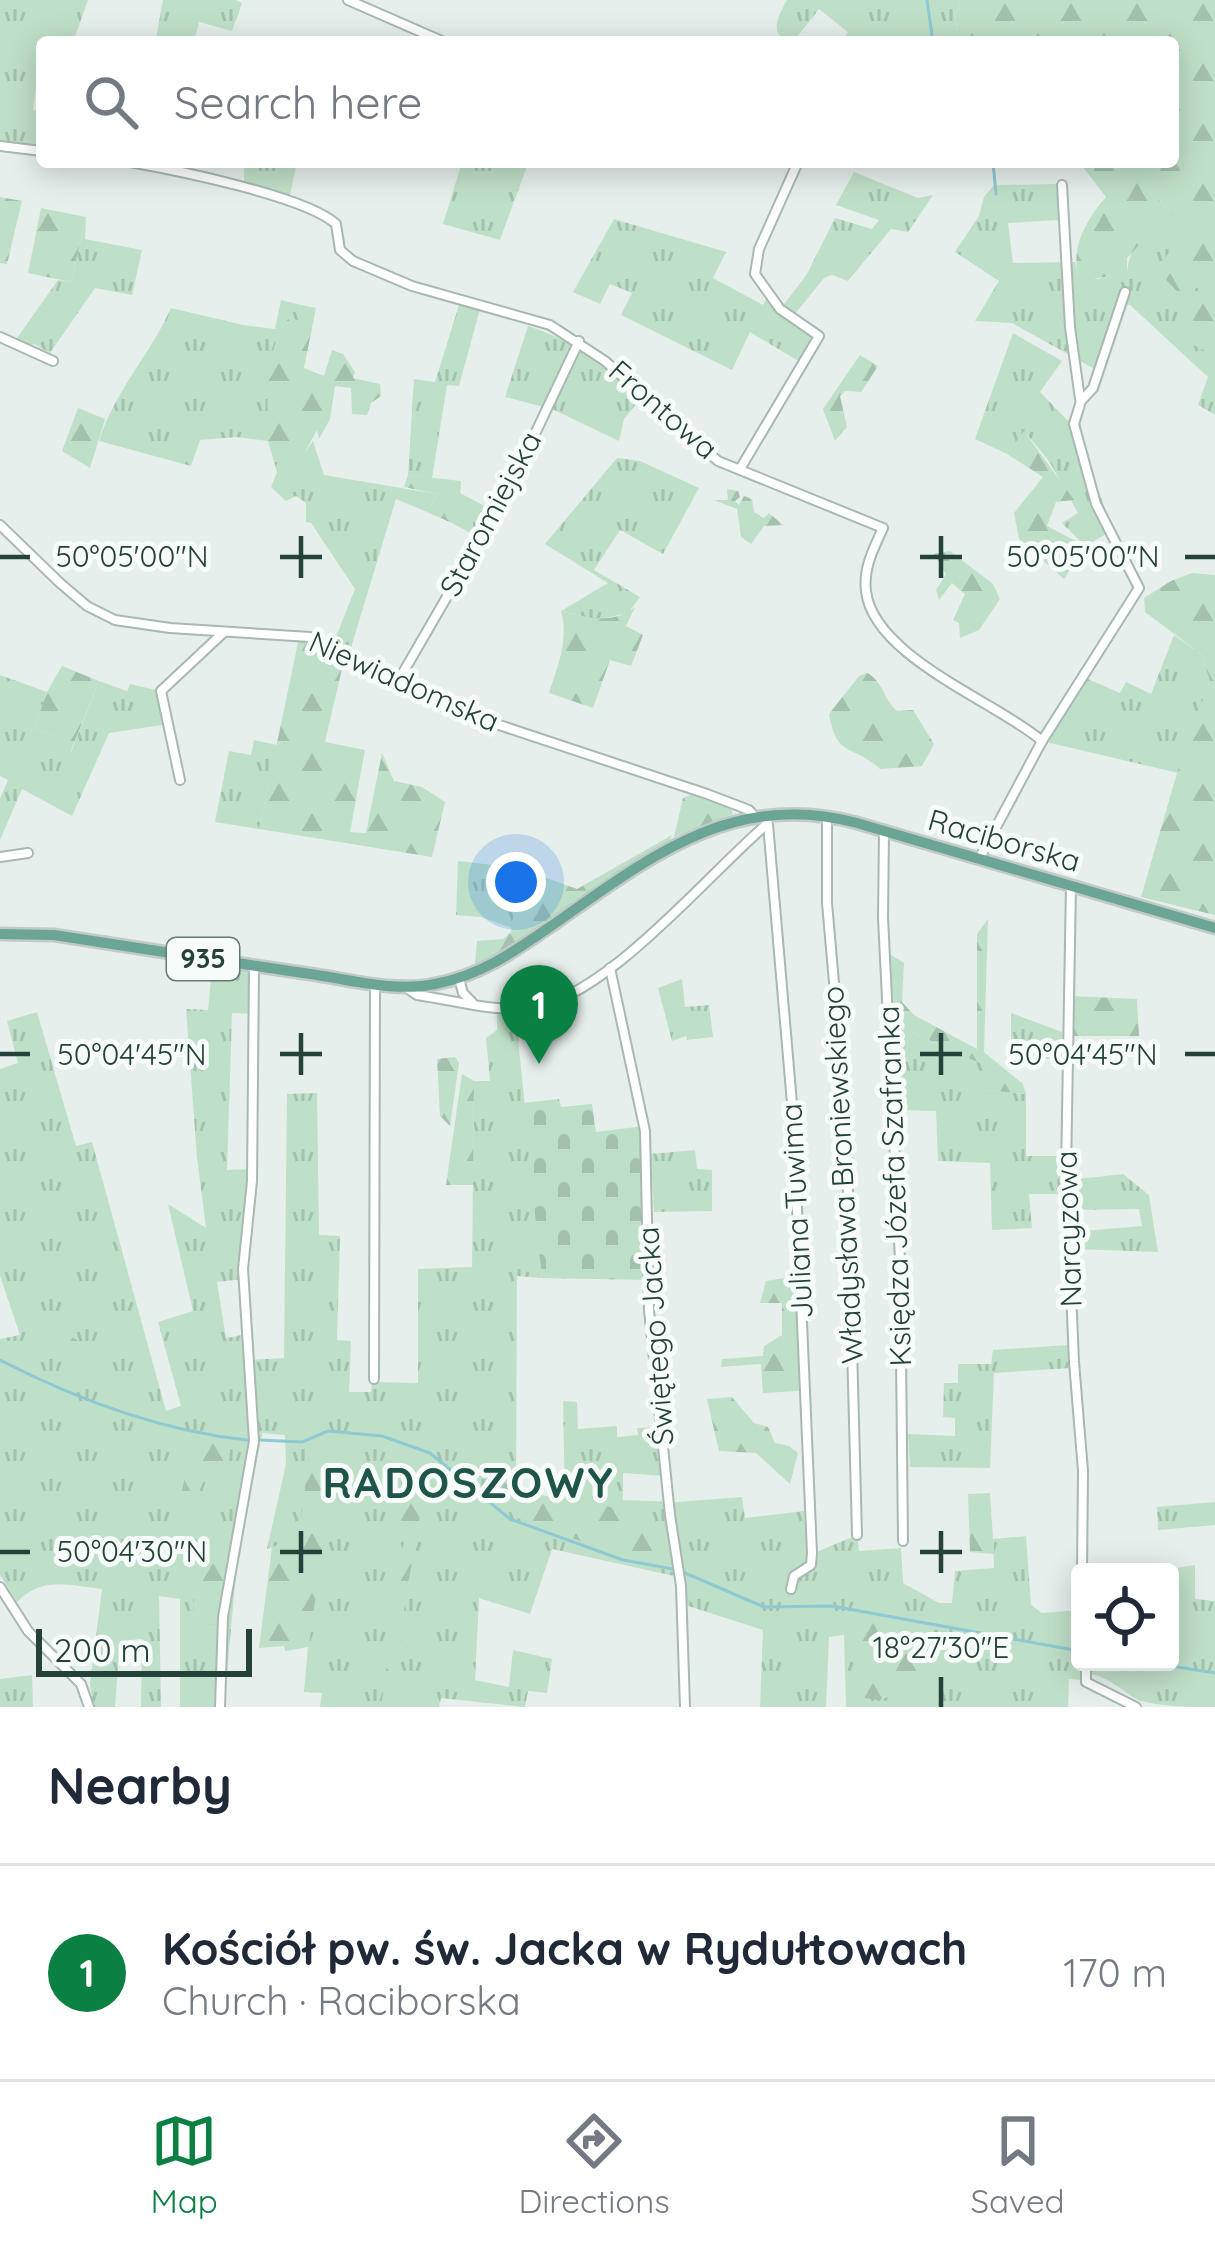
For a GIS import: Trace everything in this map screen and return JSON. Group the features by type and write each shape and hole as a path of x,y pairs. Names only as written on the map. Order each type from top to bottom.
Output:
{"main road":[{"name":"Raciborska","path":"0,934 54,934 406,987 459,979 509,956 669,847 702,831 754,817 827,815 981,855 1215,928"}],"street":[{"path":"348,0 430,36"},
{"path":"0,146 36,150"},
{"name":"Frontowa","path":"157,168 217,181 323,215 336,224 340,250 353,261 412,286 550,326 579,341 718,461 883,528 865,587 880,625 942,679 1042,741"},
{"path":"740,469 819,336 780,309 755,274 759,249 795,168"},
{"path":"981,855 1042,741 1139,588 1112,540 1074,433 1081,401 1070,327 1062,185"},
{"path":"1081,401 1093,388 1126,292"},
{"path":"0,338 53,361"},
{"name":"Staromiejska","path":"397,682 507,493 579,341"},
{"name":"Niewiadomska","path":"0,525 60,583 101,614 124,622 310,637 442,706 725,801 749,810 754,817"},
{"path":"180,780 161,692 225,632"},
{"name":"Władysława Broniewskiego","path":"827,815 827,903 846,1119 857,1535"},
{"name":"Raciborska","path":"406,987 417,995 525,1009 560,1002 610,968 772,819"},
{"name":"Juliana Tuwima","path":"772,819 793,1115 811,1532 811,1565 794,1576 791,1589"},
{"name":"Księdza Józefa Szafranka","path":"884,830 900,1261 903,1541"},
{"path":"0,857 28,853"},
{"name":"Narcyzowa","path":"1071,885 1066,1172 1083,1471 1082,1563"},
{"path":"220,1707 223,1617 254,1441 243,1269 252,1181 254,967"},
{"name":"Świętego Jacka","path":"610,968 645,1131 649,1310 681,1586 685,1707"},
{"path":"459,979 473,1003"},
{"path":"374,1379 375,985"},
{"path":"0,1587 28,1631 81,1684 88,1707"},
{"path":"1086,1671 1086,1682 1136,1707"}],"green space":[{"path":"0,0 88,0 75,36 36,36 36,146 0,142"},
{"path":"163,0 242,3 232,31 199,22 196,36 156,36"},
{"path":"787,0 960,0 955,18 959,36 846,36 848,32 819,9 798,36 780,36 779,16"},
{"path":"960,0 1215,0 1215,356 1186,341 1187,323 1203,299 1198,287 1182,296 1160,266 1183,231 1159,199 1138,246 1127,258 1127,278 1121,282 1112,276 1085,280 1078,275 1076,264 1082,233 1106,197 1084,168 1179,168 1179,36 959,36 955,18"},
{"path":"244,168 296,168 289,199 244,185"},
{"path":"460,168 526,168 500,240 443,224"},
{"path":"854,172 918,198 933,195 908,232 891,229 848,281 832,275 824,278 794,315 782,307 807,274 835,218 872,229 879,220 836,205"},
{"path":"1056,184 1059,220 1008,223 1013,263 1075,262 1078,275 1112,276 1121,281 1127,278 1134,247 1158,198 1215,271 1215,415 1198,405 1208,377 1130,305 1121,304 1100,372 1012,323 975,321 999,281 955,252 979,216 984,197 994,185"},
{"path":"0,197 22,201 7,264 0,263"},
{"path":"41,208 86,217 71,282 28,273"},
{"path":"86,217 85,239 142,250 132,295 95,288 50,353 15,341 58,280 71,282"},
{"path":"614,219 726,252 713,278 763,305 767,298 811,337 800,362 750,332 732,370 621,315 632,293 610,284 600,304 573,292"},
{"path":"281,300 301,305 298,321 271,362 268,422 305,452 313,441 324,475 437,494 427,512 396,499 350,651 334,642 355,589 306,522 306,503 296,496 286,501 271,487 277,472 268,441 200,440 191,466 99,441 171,308 275,329"},
{"path":"460,302 480,309 459,386 447,385 432,478 408,475 414,379 435,382"},
{"path":"301,305 316,308 304,368 324,376 332,350 343,354 355,372 353,378 380,384 381,396 371,403 367,415 352,414 351,388 335,386 330,419 319,439 317,430 305,452 289,455 268,441 269,377 280,332 288,319 298,320"},
{"path":"528,326 589,356 641,398 624,419 619,441 552,409 505,397"},
{"path":"1013,333 1062,361 1040,392 1067,420 1081,424 1081,443 1113,530 1085,546 1062,523 1078,513 1049,461 1025,432 1007,454 975,439"},
{"path":"860,355 878,366 861,392 845,391 840,396 847,427 835,441 823,409"},
{"path":"78,408 105,419 90,468 62,451"},
{"path":"1024,431 1074,500 1056,502 1047,526 1085,546 1064,579 1019,539 1014,513 1043,477 1007,454"},
{"path":"617,458 640,461 699,488 663,554 620,530 594,570 640,597 628,613 596,620 561,611 608,583 545,544"},
{"path":"408,475 461,481 459,518 452,523 427,512 437,494 404,487"},
{"path":"727,489 738,491 740,497 735,501 739,505 744,496 752,499 754,512 764,518 769,513 783,525 764,526 751,544 741,537 737,509 714,500 728,500"},
{"path":"458,492 494,511 476,536 452,523 459,517"},
{"path":"950,551 993,584 1000,599 979,630 960,638 959,623 953,620 965,594 952,583 939,600 936,590 946,574 934,554"},
{"path":"1192,573 1215,575 1215,915 1141,897 1184,749 1210,681 1201,654 1145,612 1144,598"},
{"path":"635,607 626,626 643,635 631,666 610,660 593,708 549,693 563,642 561,611 608,618"},
{"path":"1174,635 1201,654 1210,681 1178,773 1042,741 1088,679 1120,693 1126,682 1151,694"},
{"path":"299,638 314,641 344,660 325,742 365,750 350,832 366,833 382,753 394,781 422,787 445,802 432,857 259,829"},
{"path":"62,666 99,681 70,753 57,737 34,729"},
{"path":"867,673 897,711 913,710 934,744 922,766 880,769 836,738 829,714 859,676"},
{"path":"0,675 47,692 34,729 57,737 71,752 99,681 127,691 130,684 156,690 162,725 109,733 72,816 22,789 0,840 0,799 8,780 0,776"},
{"path":"254,740 277,745 259,829 215,822 229,751 251,755"},
{"path":"690,795 730,807 733,814 674,837 683,798"},
{"path":"672,835 518,945 475,963 477,941 503,939 511,932 519,868 577,889"},
{"path":"458,861 519,868 512,928 481,917 456,915"},
{"path":"988,919 984,1052 1023,1084 1026,1094 985,1090 984,1065 894,1024 891,955 904,963 902,1002 914,1015 977,1049 977,934"},
{"path":"213,960 254,967 256,1014 232,1013 227,1170 252,1169 243,1279 217,1282 226,1338 247,1334 250,1360 284,1358 287,1094 317,1093 319,1235 340,1236 337,1340 351,1341 349,1392 371,1392 372,1382 418,1383 418,1269 472,1267 474,1081 490,1081 486,1038 497,1030 497,1007 515,1008 542,1278 517,1276 516,1489 565,1501 563,1401 577,1402 578,1429 617,1426 617,1437 638,1435 637,1428 658,1427 665,1476 623,1473 623,1500 742,1497 745,1518 804,1511 807,1556 857,1535 859,1551 901,1548 903,1583 939,1603 952,1603 955,1571 994,1568 993,1539 1026,1536 1031,1605 1042,1613 1071,1611 1071,1671 1082,1671 1080,1680 1069,1679 1068,1707 846,1707 844,1635 829,1637 826,1707 760,1707 763,1630 682,1604 674,1576 552,1549 530,1614 479,1598 475,1680 509,1687 513,1650 552,1659 547,1693 528,1691 525,1707 441,1698 439,1707 320,1707 322,1693 304,1692 308,1647 285,1651 299,1538 267,1549 286,1464 285,1435 262,1433 236,1572 224,1707 180,1707 180,1599 159,1596 161,1707 141,1707 142,1639 120,1641 115,1707 93,1707 90,1684 102,1589 46,1585 17,1602 0,1575 0,1339 20,1335 0,1276 0,1069 18,1063 7,1021 37,1012 76,1146 92,1142 166,1411 181,1406 158,1322 193,1311 168,1204 206,1228 186,1009 208,1010"},
{"path":"682,979 685,1007 709,1005 713,1037 687,1040 686,1036 672,1041 658,988"},
{"path":"1072,996 1137,999 1139,1036 1071,1036"},
{"path":"1011,1013 1062,1032 1062,1061 1011,1053"},
{"path":"894,1024 985,1065 986,1090 1026,1094 1026,1156 1056,1156 1061,1151 1063,1194 1029,1194 1032,1228 992,1230 990,1163 938,1161 936,1111 899,1110"},
{"path":"455,1057 459,1063 450,1126 440,1116 437,1059"},
{"path":"462,1074 474,1081 473,1185 446,1185"},
{"path":"559,1099 561,1107 592,1104 596,1132 644,1126 648,1280 542,1278 523,1103"},
{"path":"695,1150 697,1169 712,1170 712,1211 654,1212 651,1154"},
{"path":"1123,1174 1149,1195 1158,1252 1074,1249 1072,1232 1142,1226 1139,1209 1073,1210 1069,1180"},
{"path":"797,1276 799,1391 763,1393 761,1364 721,1367 722,1359 763,1356 764,1346 782,1335 782,1303 760,1303 766,1281"},
{"path":"65,1332 81,1343 91,1381 67,1375 51,1334"},
{"path":"1069,1345 1070,1368 994,1373 990,1468 910,1467 908,1434 955,1436 955,1418 943,1417 944,1383 958,1383 958,1364 991,1364 993,1350"},
{"path":"732,1397 754,1423 768,1427 775,1443 798,1453 790,1484 756,1453 719,1451 707,1399"},
{"path":"186,1435 232,1441 219,1505 209,1503 214,1487 204,1481 194,1498 181,1497 191,1441"},
{"path":"325,1443 335,1452 309,1646 285,1651 284,1646 259,1648 272,1547 299,1537 310,1446"},
{"path":"498,1480 540,1495 604,1505 666,1526 674,1564 626,1558 515,1517"},
{"path":"990,1493 994,1554 970,1552 968,1494"},
{"path":"407,1497 420,1516 405,1602 395,1707 381,1707 404,1539 397,1530"},
{"path":"1215,1502 1215,1525 1158,1530 1157,1507"},
{"path":"206,1562 228,1568 219,1626 195,1620 193,1604"},
{"path":"1195,1565 1195,1599 1215,1601 1215,1707 1138,1700 1089,1674 1179,1671 1179,1568"},
{"path":"855,1616 938,1630 914,1707 902,1707 898,1694 878,1700 858,1697 880,1675 857,1649 862,1641 851,1627"},
{"path":"32,1675 33,1707 0,1707 0,1679"}],"waterway":[{"path":"927,0 932,36"},
{"path":"994,168 996,194"},
{"path":"0,1360 120,1411 247,1440"},
{"path":"260,1440 302,1442 328,1431 382,1436 430,1453 510,1519 623,1560 673,1569"},
{"path":"685,1573 764,1607 832,1606 1071,1650"},
{"path":"1179,1667 1215,1673"}],"place":[{"name":"Kościół pw. św. Jacka w Rydułtowach","path":"539,1064"}],"district":[{"name":"RADOSZOWY","path":"469,1483"}]}
